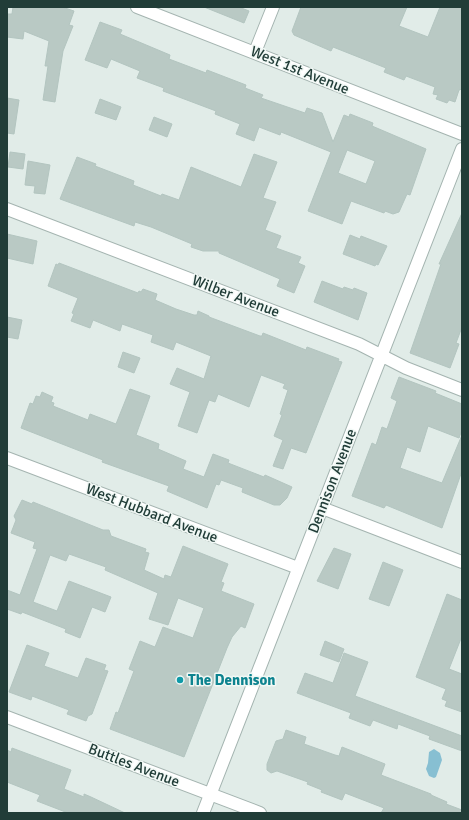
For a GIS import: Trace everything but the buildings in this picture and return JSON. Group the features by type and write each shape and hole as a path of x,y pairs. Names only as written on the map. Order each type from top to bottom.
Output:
{"street":[{"name":"West 1st Avenue","path":"137,7 462,134"},
{"path":"255,52 273,7"},
{"name":"Dennison Avenue","path":"203,813 462,149"},
{"name":"Wilber Avenue","path":"7,209 351,341 406,368 462,390"},
{"name":"West Hubbard Avenue","path":"7,458 298,568"},
{"path":"322,508 462,562"},
{"name":"Buttles Avenue","path":"7,717 260,813"}],"water":[{"path":"434,749 440,753 442,760 436,777 434,778 429,776 426,769 429,752"}],"place":[{"name":"The Dennison","path":"180,680"}]}
